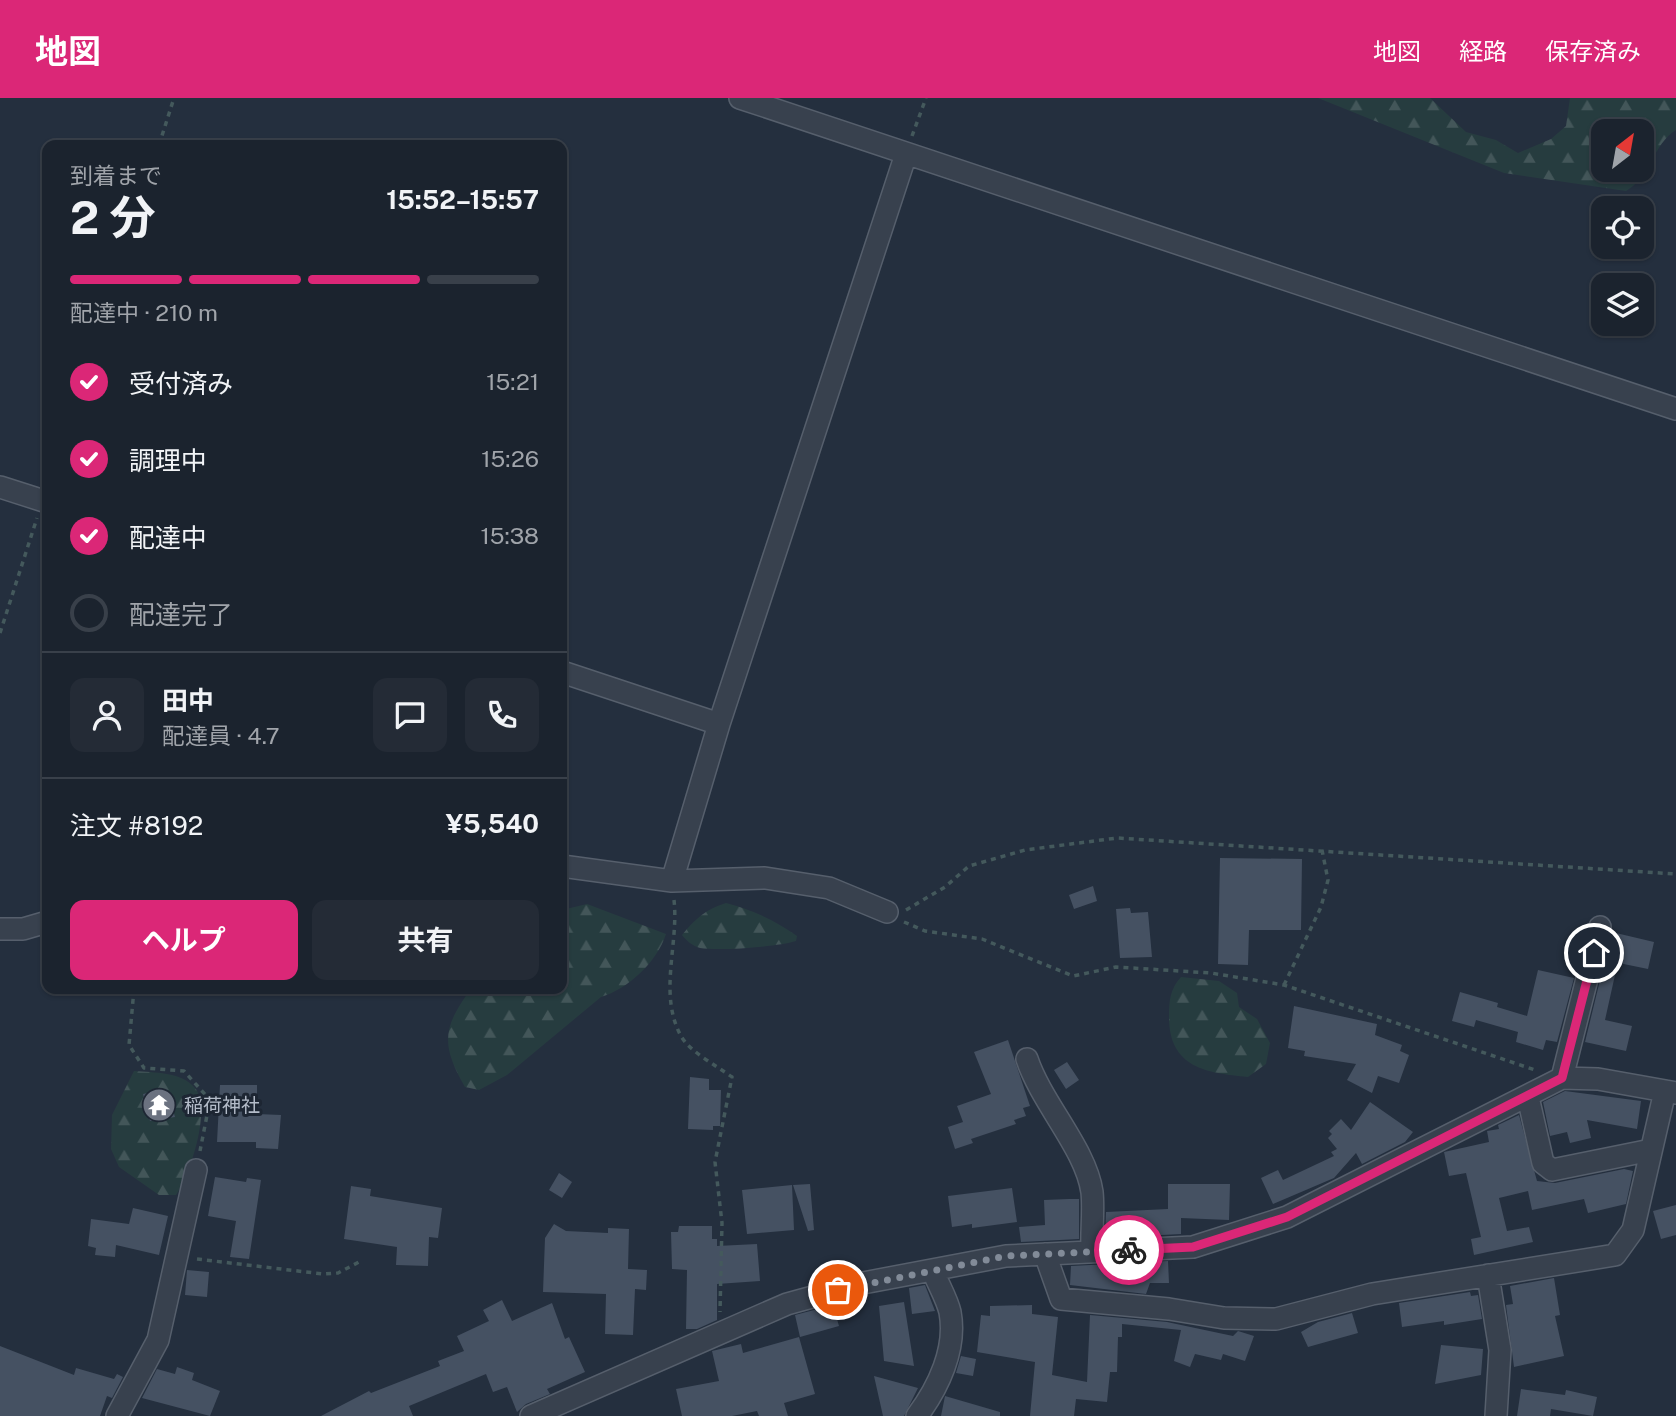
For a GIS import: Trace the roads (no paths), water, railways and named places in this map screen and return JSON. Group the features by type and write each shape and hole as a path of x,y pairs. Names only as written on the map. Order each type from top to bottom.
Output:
{"street":[{"path":"740,98 1676,410"},
{"path":"672,881 719,724 906,154"},
{"path":"0,487 42,501"},
{"path":"567,674 719,724"},
{"path":"567,867 672,881 765,878 829,888 887,912"},
{"path":"0,929 23,929 42,923"},
{"path":"1562,1078 1600,928"},
{"path":"1027,1059 1035,1083 1079,1154 1087,1174 1092,1192 1092,1252"},
{"path":"531,1416 786,1304 863,1283 1006,1256 1045,1254 1092,1252 1193,1247 1287,1217 1562,1078 1598,1079 1671,1092 1651,1150 1633,1230 1615,1255 1372,1294 1276,1319 1224,1318 1170,1309 1061,1299 1045,1254"},
{"path":"1528,1097 1543,1163 1552,1170 1651,1150"},
{"path":"117,1416 158,1340 196,1170"},
{"path":"917,1416 939,1381 951,1335 950,1311 933,1271"},
{"path":"1489,1275 1500,1350 1496,1416"}],"place":[{"name":"稲荷神社","path":"159,1105"}]}
